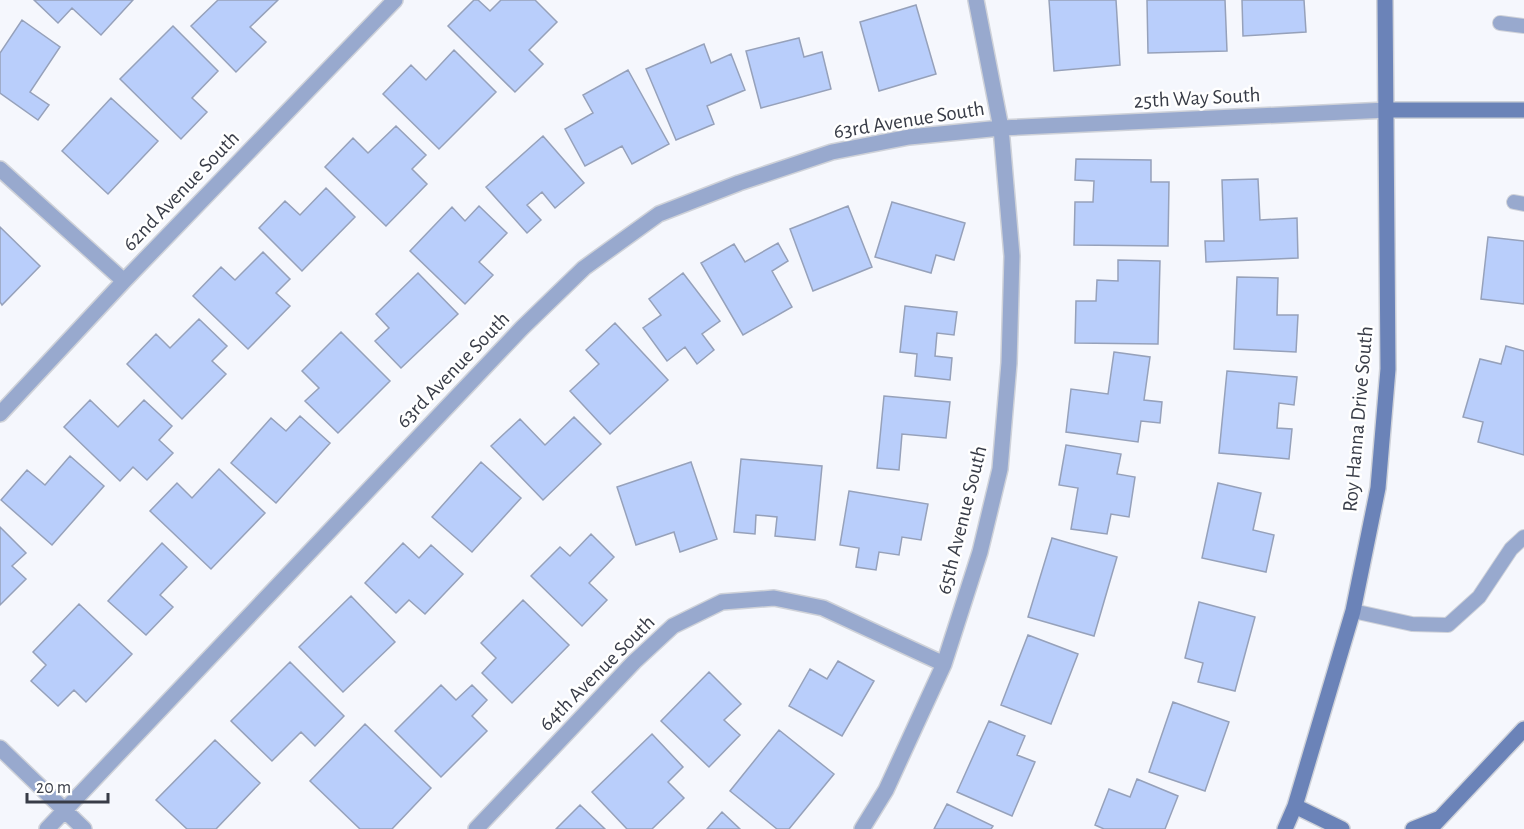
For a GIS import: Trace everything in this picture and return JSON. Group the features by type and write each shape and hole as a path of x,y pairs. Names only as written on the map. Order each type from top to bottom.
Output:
{"street":[{"name":"62nd Avenue South","path":"0,414 124,281 395,0"},
{"path":"976,0 1001,128"},
{"name":"Roy Hanna Drive South","path":"1285,829 1295,807 1353,611 1378,488 1388,369 1385,0"},
{"name":"25th Way South","path":"1001,128 1387,110 1524,110"},
{"name":"65th Avenue South","path":"862,829 886,790 944,664 980,552 1000,469 1009,363 1012,256 1001,128"},
{"name":"63rd Avenue South","path":"47,829 514,336 584,268 659,214 739,183 832,152 909,137 1001,128"},
{"path":"0,169 124,281"},
{"name":"64th Avenue South","path":"476,829 634,662 673,626 722,602 774,598 823,608 944,664"},
{"path":"1430,829 1524,729"},
{"path":"0,748 84,829"},
{"path":"1295,807 1342,829"},
{"path":"1413,829 1441,818"}],"lane":[{"path":"1500,23 1524,26"},
{"path":"1353,611 1412,624 1448,625 1479,597 1511,549 1524,537"}],"building":[{"path":"34,0 133,0 101,35 72,8 58,23"},
{"path":"218,0 278,0 250,27 266,42 236,72 191,26"},
{"path":"474,0 478,0 490,11 501,0 535,0 557,22 529,50 543,64 515,92 448,26"},
{"path":"1049,0 1116,0 1120,65 1054,71"},
{"path":"1147,0 1225,0 1227,51 1148,53"},
{"path":"1242,0 1304,0 1306,32 1243,36"},
{"path":"916,5 936,74 879,91 860,22"},
{"path":"22,20 60,47 30,92 49,105 38,120 0,93 0,53"},
{"path":"173,26 218,71 192,98 207,112 181,139 120,79"},
{"path":"799,38 804,57 822,52 831,89 761,108 746,51"},
{"path":"704,44 711,63 731,54 745,90 707,106 714,124 676,140 646,69"},
{"path":"454,50 496,92 439,149 383,94 411,65 426,80"},
{"path":"628,70 669,144 632,164 622,146 585,166 565,129 593,113 583,95"},
{"path":"111,98 158,141 108,194 62,151"},
{"path":"396,126 426,155 412,169 427,184 386,226 325,167 353,138 368,153"},
{"path":"543,136 584,183 555,208 542,192 527,205 541,220 527,233 486,187"},
{"path":"1076,159 1151,160 1151,182 1169,182 1168,246 1074,245 1075,202 1093,202 1094,181 1075,180"},
{"path":"1258,179 1260,220 1297,218 1298,258 1206,262 1205,241 1224,241 1222,180"},
{"path":"326,188 355,217 302,271 259,228 285,201 300,215"},
{"path":"892,202 965,223 954,260 936,255 931,273 875,257"},
{"path":"479,206 507,233 479,262 493,275 465,304 410,251 452,207 465,221"},
{"path":"848,206 872,267 813,291 790,229"},
{"path":"0,227 40,266 2,305 0,302"},
{"path":"1488,237 1524,241 1524,304 1481,299"},
{"path":"778,243 788,261 772,271 792,307 743,335 701,263 734,244 745,262"},
{"path":"263,252 290,279 276,293 290,306 248,349 193,296 221,267 235,280"},
{"path":"1118,260 1160,261 1158,344 1075,343 1076,301 1096,301 1097,280 1118,281"},
{"path":"418,273 458,314 401,368 375,341 389,328 376,314"},
{"path":"683,273 720,321 702,334 714,350 697,364 685,347 667,361 643,328 661,315 649,299"},
{"path":"1237,277 1278,278 1277,315 1298,315 1296,352 1234,349"},
{"path":"905,306 957,312 954,335 937,333 935,356 952,358 950,380 915,376 917,354 900,352"},
{"path":"199,319 227,346 212,361 226,374 182,419 127,364 156,334 170,348"},
{"path":"615,323 668,380 610,434 570,391 599,364 586,350"},
{"path":"341,332 390,381 338,433 305,401 319,388 302,371"},
{"path":"1506,346 1524,351 1524,455 1478,442 1483,422 1463,417 1480,359 1501,364"},
{"path":"1114,352 1150,357 1144,400 1162,402 1160,423 1141,421 1138,442 1066,432 1071,389 1108,394"},
{"path":"1227,371 1297,377 1294,405 1279,403 1277,428 1292,429 1289,459 1219,453"},
{"path":"884,396 950,402 946,438 902,434 899,470 877,468"},
{"path":"90,400 118,427 144,400 172,426 159,440 173,453 147,480 133,467 120,481 64,427"},
{"path":"300,416 330,443 276,503 231,463 271,418 286,431"},
{"path":"574,417 601,444 543,500 491,446 520,419 545,445"},
{"path":"1066,445 1121,454 1117,474 1135,477 1129,517 1111,514 1107,534 1071,529 1078,488 1059,485"},
{"path":"70,456 104,486 52,545 1,500 27,470 45,485"},
{"path":"741,459 822,466 815,540 775,536 777,517 756,515 755,534 734,532"},
{"path":"481,462 521,498 472,552 432,517"},
{"path":"691,462 717,539 680,552 674,532 636,545 617,487"},
{"path":"219,469 265,513 211,569 150,511 177,483 192,498"},
{"path":"1218,483 1261,493 1253,530 1274,535 1266,572 1202,558"},
{"path":"849,491 928,504 921,540 902,537 899,555 879,552 876,570 856,567 859,548 840,545"},
{"path":"0,527 26,553 12,566 26,579 0,605"},
{"path":"591,534 614,557 589,583 607,600 582,626 531,576 560,547 570,556"},
{"path":"1052,538 1117,557 1094,636 1028,617"},
{"path":"162,543 187,567 160,595 173,607 146,635 108,601"},
{"path":"403,543 419,558 431,545 463,574 425,614 409,600 396,613 365,583"},
{"path":"351,596 395,642 343,692 299,647"},
{"path":"523,600 569,645 512,703 482,673 496,658 481,643"},
{"path":"1199,602 1255,617 1235,691 1198,682 1203,663 1185,658"},
{"path":"79,604 132,654 86,702 74,690 58,706 31,681 46,665 33,652"},
{"path":"1028,635 1078,654 1051,724 1001,705"},
{"path":"838,661 874,681 842,736 789,706 810,669 827,679"},
{"path":"290,662 344,716 315,746 301,732 272,761 231,721"},
{"path":"709,672 741,704 724,720 740,735 709,767 661,721"},
{"path":"441,685 456,700 472,685 487,700 472,716 487,731 441,777 395,731"},
{"path":"1173,702 1229,722 1205,791 1149,772"},
{"path":"989,721 1025,736 1017,755 1035,762 1012,816 957,792"},
{"path":"365,724 431,788 392,829 360,829 310,781"},
{"path":"779,730 834,774 789,829 777,829 730,791"},
{"path":"652,734 683,767 668,782 684,798 652,829 627,829 592,792"},
{"path":"215,740 260,783 216,829 187,829 156,800"},
{"path":"1137,779 1178,796 1165,829 1104,829 1095,825 1109,789 1130,797"},
{"path":"947,804 993,826 991,829 934,829"},
{"path":"580,805 605,829 556,829"},
{"path":"722,812 740,829 707,829"}]}
